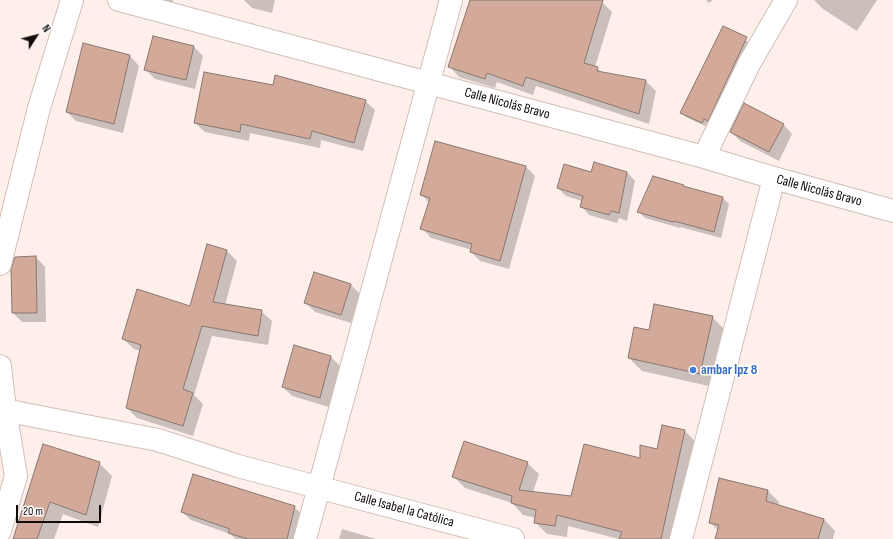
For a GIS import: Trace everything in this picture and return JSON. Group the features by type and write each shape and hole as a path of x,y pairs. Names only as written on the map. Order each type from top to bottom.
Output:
{"street":[{"path":"0,264 39,108 72,0"},
{"name":"Calle Nicolás Bravo","path":"119,0 892,209"},
{"path":"305,539 451,0"},
{"path":"704,157 749,64 786,0"},
{"path":"681,539 774,178"},
{"path":"0,366 5,410 16,476 0,531"},
{"name":"Calle Isabel la Católica","path":"5,410 29,416 158,440 238,466 513,539"}],"building":[{"path":"470,0 603,0 584,63 598,67 597,71 646,80 639,114 526,77 523,86 487,73 485,79 448,67"},
{"path":"723,26 747,37 708,121 704,119 702,123 680,113"},
{"path":"153,36 194,46 186,80 144,70"},
{"path":"83,43 130,55 114,124 66,112"},
{"path":"204,72 273,85 275,75 366,100 354,143 312,131 310,139 241,124 240,132 194,123"},
{"path":"744,103 784,124 769,152 730,132"},
{"path":"435,141 526,166 500,261 470,252 472,244 420,229 430,198 420,195"},
{"path":"594,162 627,172 619,213 611,211 609,215 580,207 583,196 557,188 564,164 591,172"},
{"path":"653,176 723,197 714,232 637,212"},
{"path":"207,244 227,250 213,302 262,310 258,336 202,326 183,389 193,393 183,426 126,408 141,345 122,339 137,289 190,306"},
{"path":"36,256 37,313 12,313 11,269 15,257"},
{"path":"314,272 351,284 341,315 304,303"},
{"path":"654,304 713,316 700,374 628,358 634,327 649,330"},
{"path":"294,345 331,356 320,398 282,387"},
{"path":"662,425 685,430 661,539 619,539 622,532 557,515 555,526 534,523 536,510 511,503 512,496 452,477 464,441 528,462 519,490 571,496 584,444 640,458 640,445 657,449"},
{"path":"43,444 100,462 86,515 50,502 37,539 13,539"},
{"path":"193,474 295,506 287,539 248,539 228,533 230,529 181,512"},
{"path":"719,478 768,490 766,501 824,519 818,539 715,539 719,525 709,523"}],"place":[{"name":"ambar lpz 8","path":"693,370"}]}
